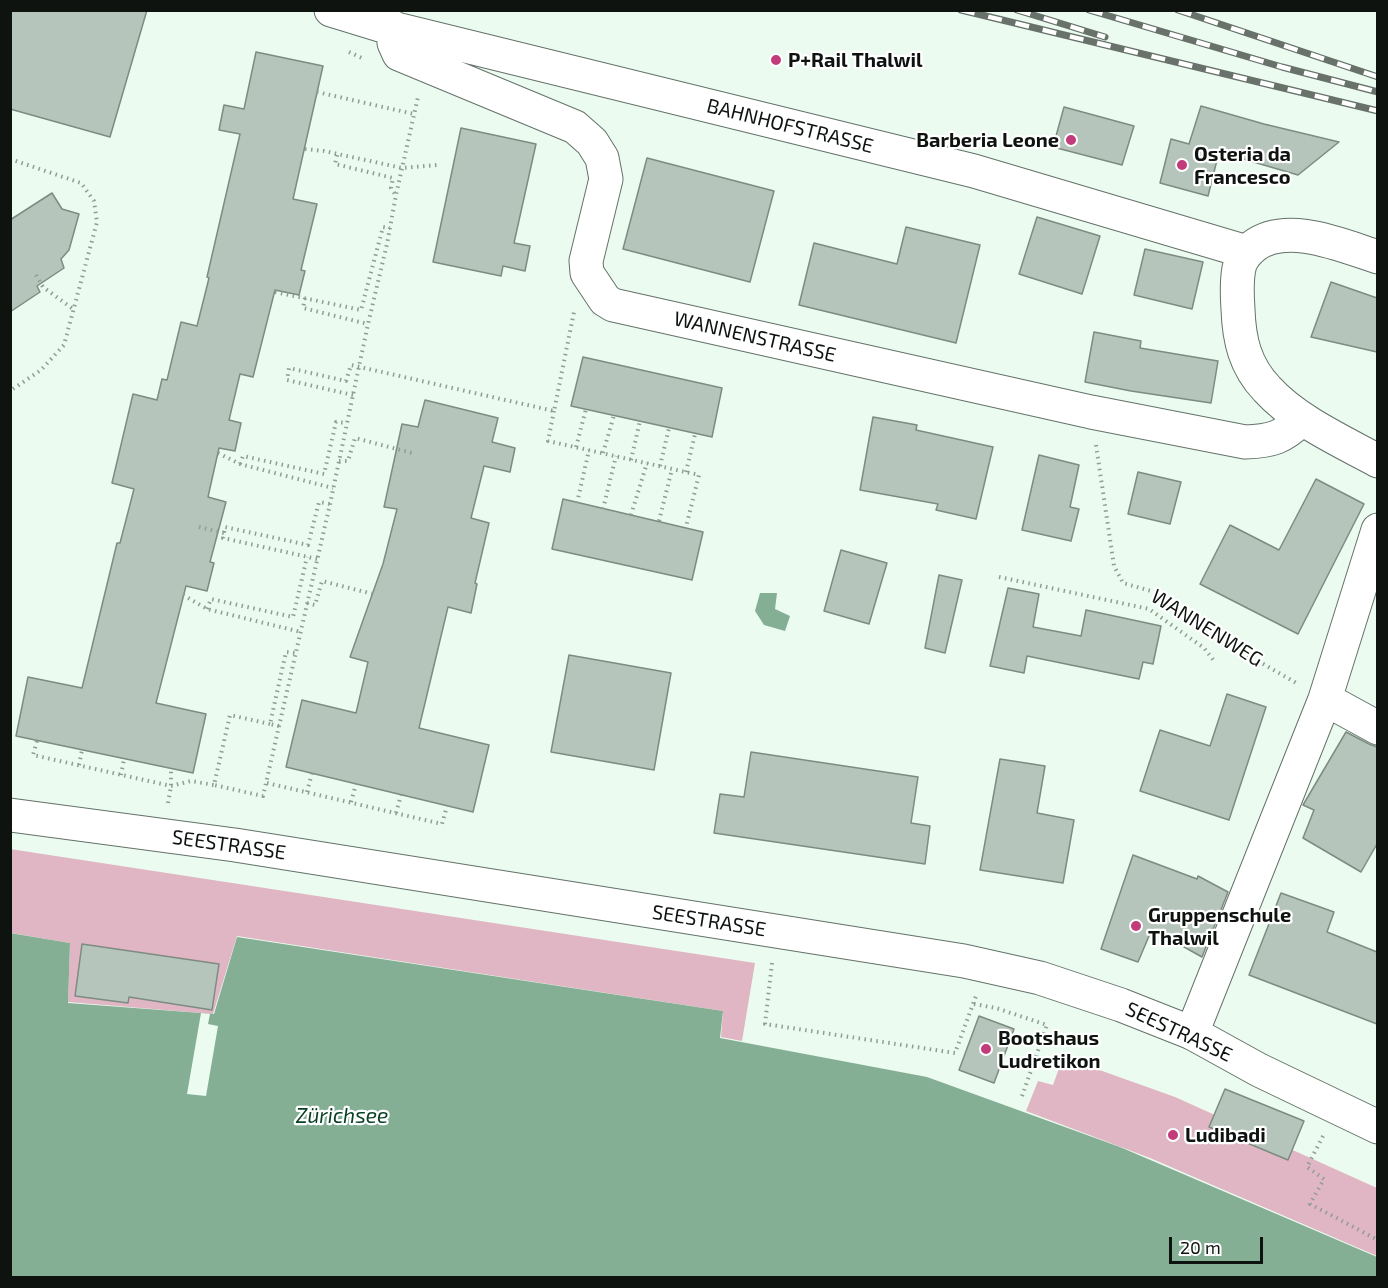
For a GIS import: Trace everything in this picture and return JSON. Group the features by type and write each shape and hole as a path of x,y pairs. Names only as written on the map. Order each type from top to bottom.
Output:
{"street":[{"name":"BAHNHOFSTRASSE","path":"331,10 974,171 1247,252"},
{"name":"WANNENSTRASSE","path":"393,27 393,43 399,54 574,127 592,142 602,159 606,179 586,261 587,273 605,300 613,306 1091,412 1245,442 1268,441 1290,430 1302,419"},
{"path":"1377,257 1321,239 1282,236 1268,239 1247,252 1241,261 1237,286 1239,330 1243,351 1267,389 1302,419 1377,461"},
{"path":"1192,1033 1325,699 1377,530"},
{"path":"1325,699 1377,728"},
{"name":"SEESTRASSE","path":"10,815 235,845 964,961 1040,978 1121,1005 1192,1033 1259,1070 1377,1127"}],"path":[{"path":"348,51 368,61"},
{"path":"317,92 414,114"},
{"path":"37,741 33,755 171,786 191,781 263,796 330,504 418,95"},
{"path":"305,149 402,168 437,165"},
{"path":"338,155 335,164 393,178 392,188 396,195"},
{"path":"10,159 81,183 94,201 97,222 64,345 41,370 10,391"},
{"path":"275,292 361,310 383,227 390,228"},
{"path":"36,275 43,287 74,309"},
{"path":"305,298 303,308 368,324"},
{"path":"574,310 548,441 699,475 686,527"},
{"path":"352,395 287,380 289,368 346,381 351,365 554,411"},
{"path":"576,447 586,409"},
{"name":"WANNENWEG","path":"1091,412 1114,566 1123,583 1158,592 1173,612 1325,699"},
{"path":"603,453 614,415"},
{"path":"240,464 243,456 324,474 336,422 347,423"},
{"path":"631,460 640,422"},
{"path":"660,466 669,428"},
{"path":"686,472 695,434"},
{"path":"339,461 348,461 355,438 412,453"},
{"path":"577,503 589,450"},
{"path":"218,453 240,464 333,488"},
{"path":"603,509 616,456"},
{"path":"631,515 646,463"},
{"path":"659,521 672,469"},
{"path":"317,559 223,538 225,527 309,545 319,502 330,504"},
{"path":"199,527 224,533"},
{"path":"207,609 211,599 293,617 307,557"},
{"path":"999,577 1149,609 1204,648 1215,662"},
{"path":"307,603 315,605 322,581 373,594"},
{"path":"183,595 207,609 301,632"},
{"path":"270,724 286,651 296,653"},
{"path":"214,785 231,715 279,726"},
{"path":"79,765 82,750"},
{"path":"121,775 124,759"},
{"path":"168,805 171,768"},
{"path":"307,792 312,773"},
{"path":"267,783 442,824 447,806"},
{"path":"351,802 356,784"},
{"path":"396,813 401,795"},
{"path":"772,956 765,1024 955,1053 979,990"},
{"path":"974,1004 996,1008 1047,1025 1021,1099"},
{"path":"1327,1127 1307,1167 1324,1179 1310,1204 1377,1240"}],"shaded area":[{"path":"10,849 755,963 742,1041 721,1037 723,1011 237,936 213,1014 68,1002 70,943 11,933"},
{"name":"Ludibadi","path":"1063,1057 1175,1097 1377,1188 1377,1256 1150,1158 1026,1111 1038,1081 1053,1085"}],"water":[{"path":"760,593 777,593 775,609 790,616 785,631 764,625 755,611"},
{"name":"Zürichsee","path":"10,933 70,943 68,1003 214,1014 237,937 723,1011 720,1038 927,1077 1120,1147 1377,1257 1377,1277 11,1277"}],"pier":[{"path":"201,1013 210,1014 208,1024 218,1026 206,1096 187,1094"}],"building":[{"path":"10,10 147,10 110,137 10,109"},
{"path":"256,52 323,66 293,199 317,204 301,270 305,271 299,295 275,290 253,377 240,374 229,420 241,423 235,451 219,448 208,497 226,502 210,562 214,563 207,591 186,586 156,703 206,714 193,773 16,736 28,677 82,688 117,543 120,543 134,489 112,483 133,394 157,400 162,379 167,380 181,322 197,326 240,134 219,130 224,105 244,109"},
{"path":"1201,106 1339,142 1298,175 1219,152 1208,196 1160,183 1171,139 1189,144"},
{"path":"1064,107 1134,126 1122,165 1053,147"},
{"path":"461,128 536,144 514,243 530,246 525,271 503,266 501,276 433,262"},
{"path":"647,158 774,191 750,282 623,249"},
{"path":"52,193 62,209 79,214 69,250 61,259 64,268 37,286 40,292 10,312 10,220"},
{"path":"1037,217 1100,236 1082,294 1019,274"},
{"path":"906,227 980,245 956,343 799,305 814,243 897,264"},
{"path":"1145,249 1203,262 1192,309 1134,295"},
{"path":"1331,282 1377,298 1377,352 1311,337"},
{"path":"1094,332 1141,341 1140,348 1218,361 1211,403 1085,382"},
{"path":"583,357 722,388 712,437 571,406"},
{"path":"425,400 498,418 492,442 515,448 510,472 484,466 471,518 489,523 475,583 477,584 471,613 448,607 419,728 489,745 473,812 286,767 302,700 356,713 368,662 350,657 383,564 397,509 384,507 402,424 418,427"},
{"path":"873,417 917,425 916,430 993,447 976,519 936,510 938,504 860,490"},
{"path":"1039,455 1079,465 1070,507 1079,509 1071,541 1022,530"},
{"path":"1138,472 1181,482 1170,524 1128,514"},
{"path":"1316,479 1364,504 1298,634 1200,584 1230,525 1279,550"},
{"path":"563,499 703,532 692,580 552,549"},
{"path":"841,550 887,563 869,624 824,611"},
{"path":"939,575 962,580 945,653 925,648"},
{"path":"1008,588 1039,594 1033,627 1081,636 1086,610 1161,626 1153,664 1143,662 1139,679 1027,656 1024,673 990,666"},
{"path":"569,655 671,673 654,770 551,752"},
{"path":"1227,694 1266,707 1229,820 1140,791 1160,730 1210,746"},
{"path":"1346,732 1377,747 1377,844 1361,872 1303,838 1314,810 1303,805"},
{"path":"751,752 918,777 911,823 930,826 925,864 714,833 720,794 744,797"},
{"path":"1000,759 1045,766 1037,813 1074,820 1063,883 980,870"},
{"path":"1133,855 1197,879 1198,876 1228,892 1202,957 1152,929 1138,962 1101,949"},
{"path":"1281,893 1334,912 1327,932 1377,952 1377,1024 1249,975"},
{"path":"82,944 219,964 212,1010 129,997 128,1003 75,996"},
{"name":"Bootshaus Ludretikon","path":"979,1016 1014,1029 994,1083 959,1070"},
{"path":"1225,1089 1304,1121 1288,1160 1209,1127"}],"railway":[{"path":"961,10 1378,111"},
{"path":"1017,10 1105,37"},
{"path":"1089,10 1282,67 1378,92"},
{"path":"1178,10 1378,77"}],"place":[{"name":"P+Rail Thalwil","path":"776,60"},
{"name":"Barberia Leone","path":"1071,140"},
{"name":"Osteria da Francesco","path":"1182,165"},
{"name":"Gruppenschule Thalwil","path":"1136,926"},
{"name":"Bootshaus Ludretikon","path":"986,1049"},
{"name":"Ludibadi","path":"1173,1135"}]}
